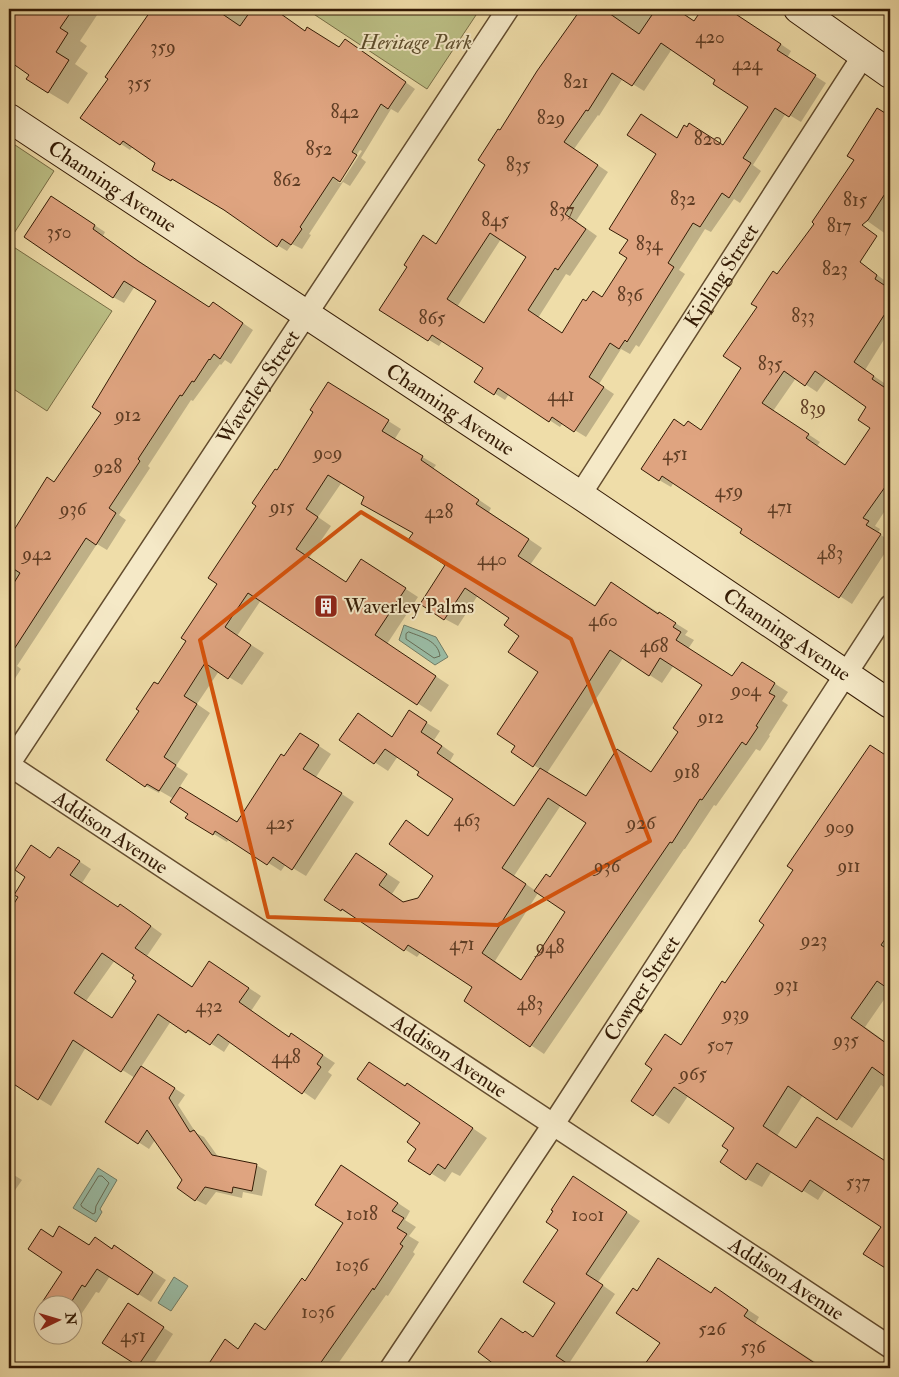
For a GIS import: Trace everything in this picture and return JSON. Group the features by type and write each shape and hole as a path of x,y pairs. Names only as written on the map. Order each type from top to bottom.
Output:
{"street":[{"name":"Waverley Street","path":"9,765 508,9"},
{"path":"798,9 890,74"},
{"name":"Kipling Street","path":"580,495 863,56"},
{"name":"Channing Avenue","path":"9,118 580,495 890,704"},
{"name":"Cowper Street","path":"391,1368 553,1125 890,606"},
{"name":"Addison Avenue","path":"9,765 890,1347"}],"highlighted area":[{"path":"361,512 571,639 650,841 498,925 268,917 200,640"}],"green space":[{"name":"Heritage Park","path":"306,9 480,9 427,89"},
{"path":"9,141 54,171 9,241"},
{"path":"9,244 112,311 47,411 9,386"}],"water":[{"path":"404,625 436,637 448,657 435,665 399,640"},
{"path":"98,1168 117,1180 100,1209 102,1212 96,1222 73,1208"},
{"path":"174,1277 188,1286 171,1311 158,1303"}],"building":[{"path":"9,9 73,9 60,28 68,33 56,52 69,60 48,93 26,79 29,75 9,61"},
{"path":"152,9 215,9 240,26 252,9 274,9 305,31 307,27 339,47 345,39 406,82 388,109 381,104 352,152 357,155 340,182 333,177 300,227 302,229 291,245 282,239 277,247 224,210 172,179 171,181 152,170 155,163 123,141 120,145 80,118 108,79 105,77"},
{"path":"581,9 603,9 639,34 656,9 676,9 694,21 702,9 728,9 781,44 777,50 816,75 789,117 775,108 743,158 751,163 729,198 722,193 700,227 693,223 668,263 674,267 627,342 625,340 619,349 610,343 589,377 604,387 574,432 552,417 549,422 498,388 494,395 474,382 483,368 432,335 428,341 379,310 407,267 404,265 423,235 436,244 485,165 478,160 498,129 500,130 537,71","holes":["661,43 715,80 713,84 748,107 723,145 689,123 687,127 684,125 677,138 641,114 627,135 656,154 609,229 628,240 619,253 627,258 602,297 593,291 586,301 583,299 562,333 528,310 555,268 558,270 586,229 565,214 598,165 564,142 586,110 588,111 612,73 632,86","490,233 526,257 484,323 447,299"]},
{"path":"877,108 890,116 890,186 868,220 862,225 877,236 860,262 877,275 875,279 890,289 890,306 854,362 874,376 872,379 890,391 890,480 863,518 869,521 866,525 881,534 839,598 740,533 742,529 662,476 659,481 641,469 674,419 684,426 688,421 701,430 741,368 723,356 757,307 751,304 773,271 777,274 814,224 812,222 854,160 847,156","holes":["784,371 805,386 815,371 866,407 858,420 870,428 845,465 806,438 809,434 762,403"]},
{"path":"51,196 95,225 93,229 138,261 209,307 213,302 243,323 220,359 214,354 194,382 192,381 182,396 180,395 138,459 140,461 109,508 116,513 96,545 86,538 9,657 9,591 20,573 9,566 9,538 47,477 54,482 101,413 92,407 156,301 124,281 113,298 24,237"},
{"path":"328,382 389,420 382,431 423,456 421,460 479,500 476,504 529,539 518,556 595,606 611,582 658,614 659,612 676,623 673,627 681,632 676,640 732,676 742,662 775,683 769,693 775,696 746,745 742,742 702,800 700,799 672,843 670,842 530,1047 464,1001 472,987 408,945 404,951 342,909 341,911 324,900 356,853 387,874 379,885 403,902 418,898 433,876 389,844 406,820 428,836 453,799 417,775 419,772 385,749 374,764 339,740 358,713 392,737 409,710 427,722 421,732 442,746 437,753 514,806 540,768 586,796 617,749 651,772 678,732 673,728 702,685 660,658 649,676 610,650 533,767 511,752 515,746 497,734 538,672 508,652 519,636 504,625 509,618 465,588 444,620 420,604 445,565 408,540 413,533 361,504 364,497 328,475 306,509 318,517 296,549 346,582 361,559 406,588 375,635 436,676 417,705 248,593 225,627 251,645 228,679 205,663 184,696 197,704 164,757 176,765 159,791 147,784 145,787 106,760 139,711 136,709 154,682 158,684 186,641 181,638 217,584 208,578 256,506 252,503 275,469 277,470 313,412 310,410","holes":["548,798 586,823 550,877 546,874 534,891 565,912 521,980 482,953 526,884 502,868"]},
{"path":"300,733 319,745 303,769 342,793 292,870 273,857 267,865 215,831 213,835 185,818 188,814 170,802 180,787 237,822 281,754 284,756"},
{"path":"870,745 890,758 890,932 881,945 890,951 890,990 877,981 851,1018 890,1046 890,1080 872,1067 837,1120 788,1086 763,1126 796,1148 817,1117 890,1164 890,1271 863,1254 881,1227 810,1180 802,1192 757,1163 746,1180 720,1162 728,1150 722,1146 734,1128 674,1087 653,1116 631,1101 652,1069 645,1064 665,1034 681,1045 722,981 725,983 764,925 759,921 793,870 787,866"},
{"path":"31,845 50,858 58,847 80,861 70,875 118,907 120,904 151,926 135,948 192,987 209,961 249,988 239,1002 289,1037 291,1033 323,1055 317,1064 321,1067 302,1094 218,1034 210,1045 188,1030 186,1033 158,1014 121,1072 73,1040 38,1100 9,1081 9,912 18,897 14,895 25,877 15,870","holes":["102,953 134,975 132,978 136,981 112,1018 74,993"]},
{"path":"369,1062 405,1086 407,1083 473,1128 445,1169 438,1164 430,1175 408,1161 416,1149 407,1142 420,1123 357,1079"},
{"path":"141,1066 175,1088 169,1098 190,1132 194,1130 212,1155 257,1164 252,1191 233,1187 232,1193 205,1187 195,1201 177,1188 182,1180 147,1130 138,1144 105,1122"},
{"path":"341,1165 398,1203 392,1211 404,1218 397,1228 407,1234 400,1244 403,1246 374,1290 373,1288 317,1368 206,1368 225,1339 238,1349 255,1323 265,1330 302,1278 305,1281 343,1223 315,1205"},
{"path":"573,1176 627,1212 586,1274 603,1285 556,1356 574,1368 499,1368 478,1352 501,1318 523,1333 525,1331 533,1337 555,1303 523,1282 558,1230 546,1222 553,1211 551,1210"},
{"path":"59,1226 89,1245 95,1237 112,1249 114,1245 153,1272 138,1295 97,1269 85,1287 82,1285 76,1294 48,1294 62,1272 28,1249 41,1229 53,1237"},
{"path":"658,1258 711,1293 715,1287 748,1310 744,1316 822,1368 642,1368 660,1343 616,1313 633,1288 637,1291"},
{"path":"128,1303 164,1327 138,1366 102,1343"}],"place":[{"name":"Waverley Palms","path":"326,606"}]}
